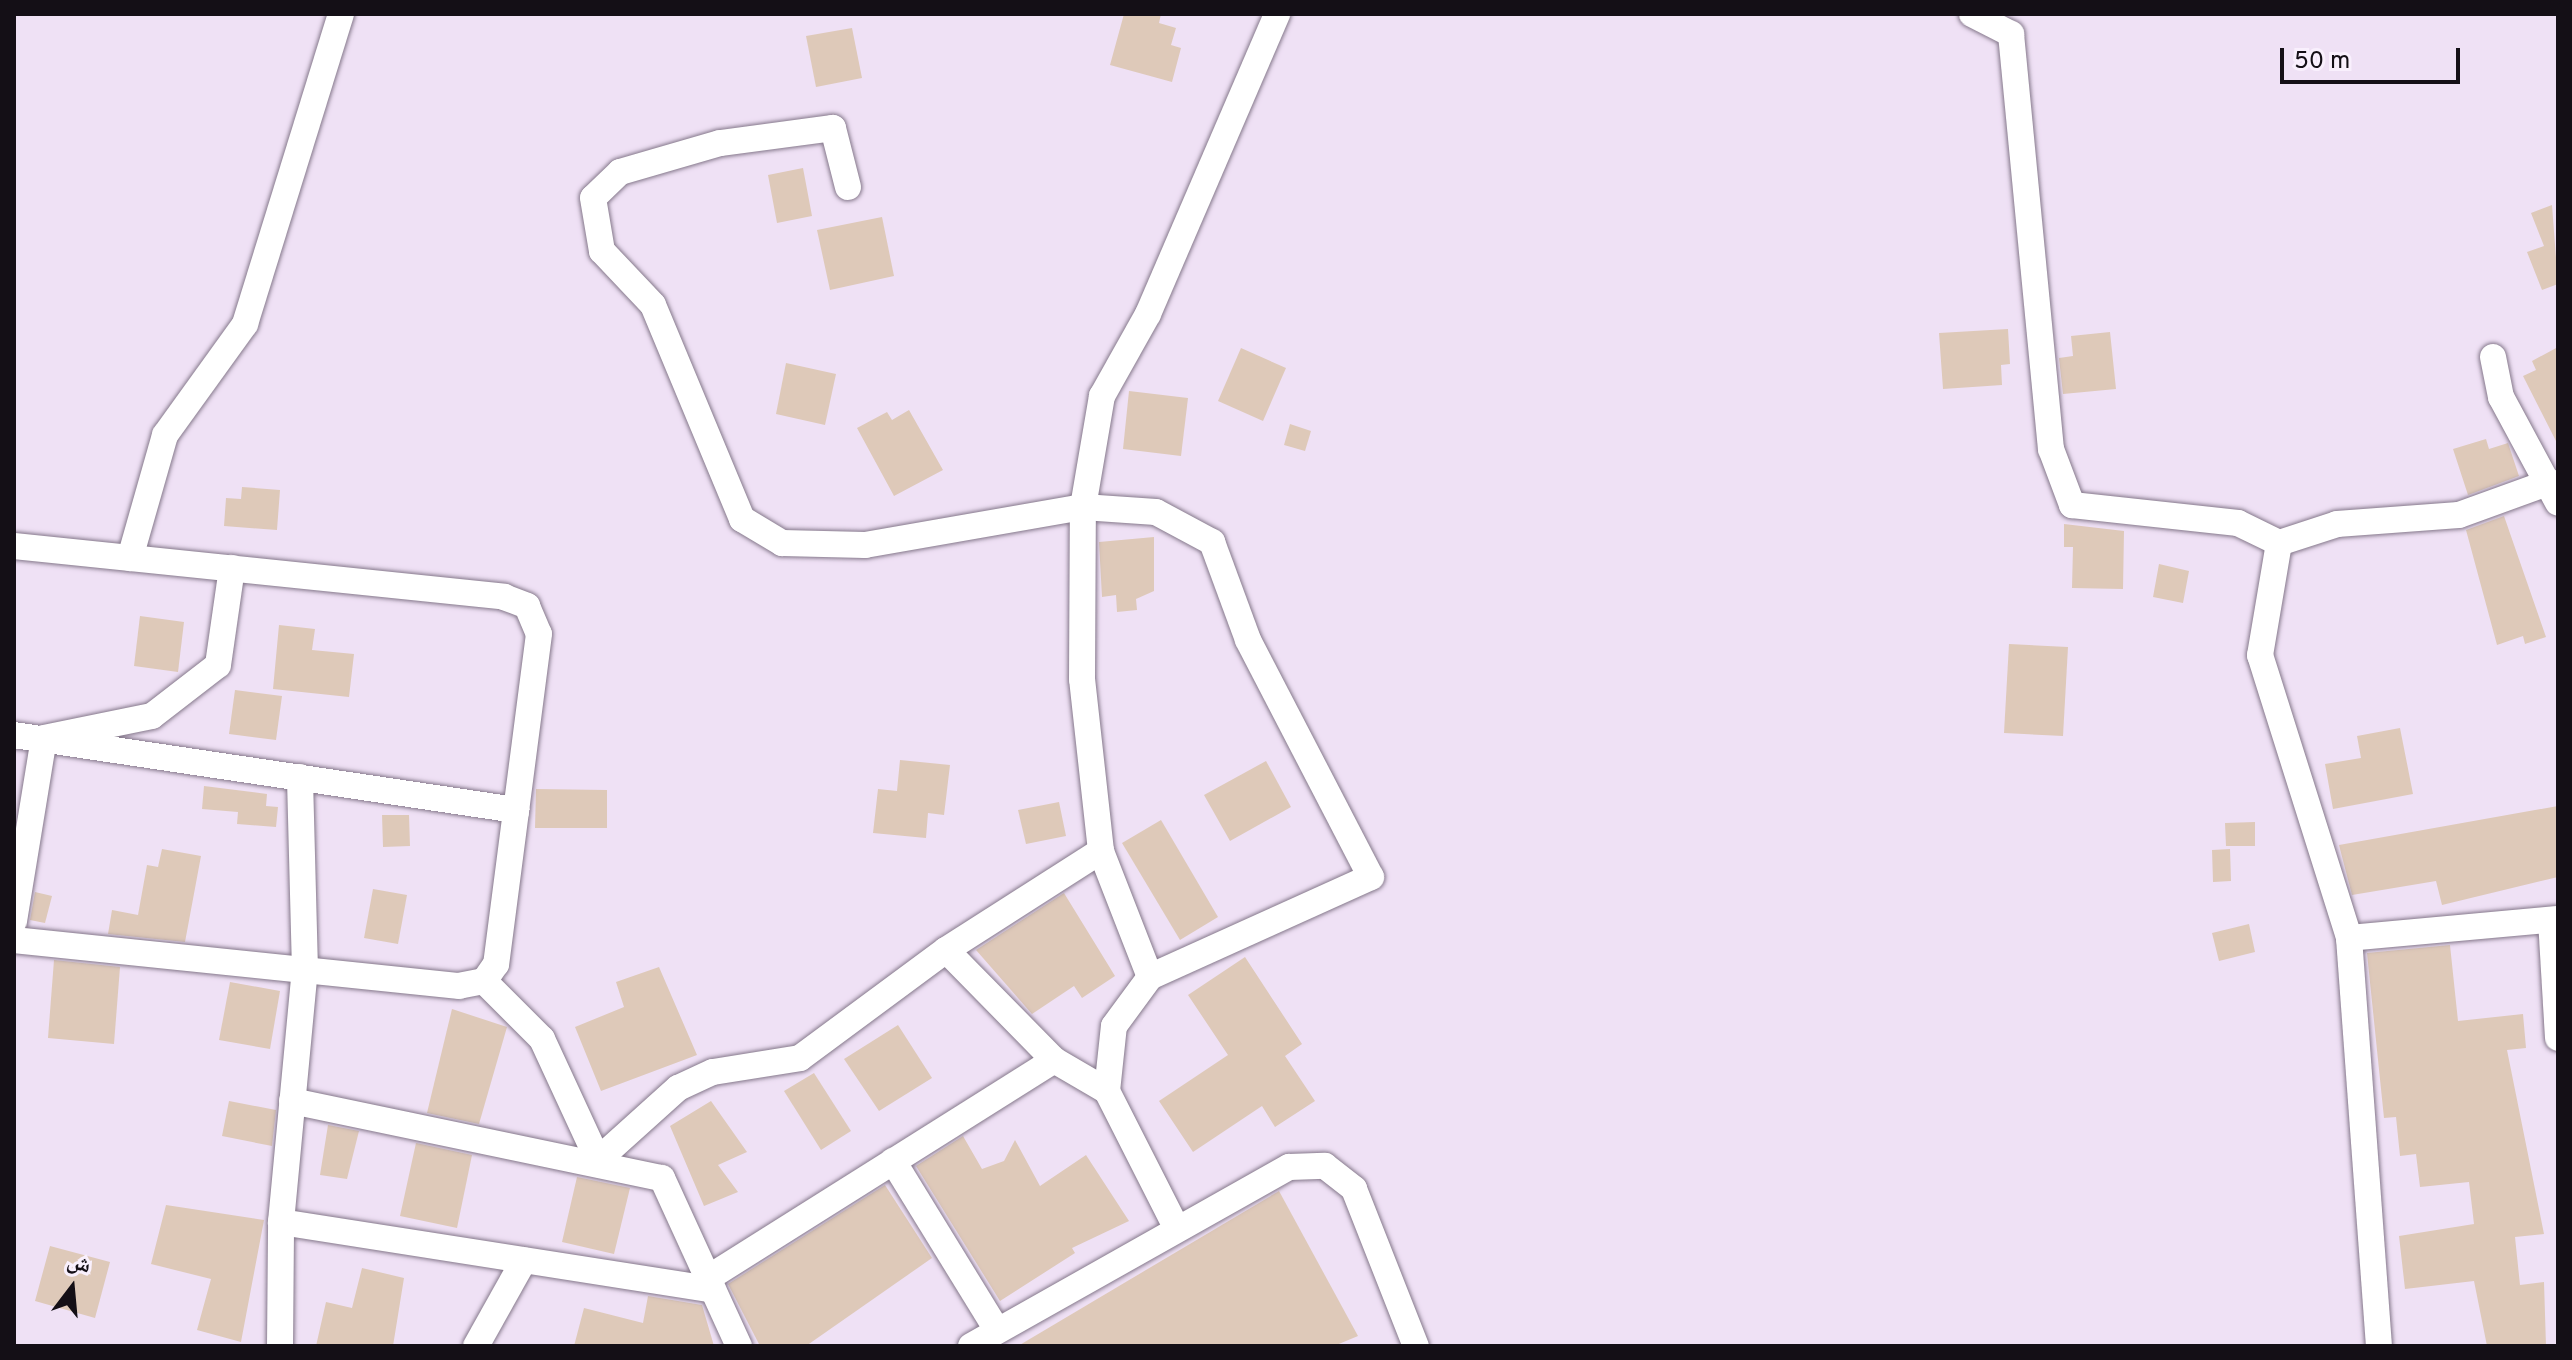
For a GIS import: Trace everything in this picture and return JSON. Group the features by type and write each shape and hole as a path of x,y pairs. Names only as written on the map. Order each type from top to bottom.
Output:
{"street":[{"path":"130,558 165,435 245,324 341,14"},
{"path":"1150,977 1101,851 1082,679 1083,507 1102,396 1148,314 1277,14"},
{"path":"1972,14 2011,34 2051,449 2072,505 2238,523 2279,543 2337,524 2459,515 2554,493 2501,397 2493,357"},
{"path":"848,187 833,128 720,143 620,172 593,198 602,251 653,305 742,519 782,543 865,545 1083,507 1156,512 1212,542 1248,640 1371,877 1150,977 1114,1026 1107,1091"},
{"path":"2279,543 2260,655 2315,847 2349,938 2379,1346"},
{"path":"14,546 504,597 527,606 539,634 496,964 484,981 459,986 14,940"},
{"path":"44,738 152,716 218,665 232,568"},
{"path":"14,735 516,810"},
{"path":"14,921 44,738"},
{"path":"280,1346 281,1222 305,970 300,777"},
{"path":"598,1160 678,1088 713,1072 800,1058 946,950 1101,851"},
{"path":"2349,938 2554,920 2558,1038"},
{"path":"946,950 1054,1060 1107,1091 1177,1229"},
{"path":"484,981 542,1039 598,1160"},
{"path":"281,1222 524,1260 710,1284 893,1161 1054,1060"},
{"path":"292,1101 598,1160 662,1178 739,1346"},
{"path":"893,1161 997,1330"},
{"path":"971,1346 1289,1167 1325,1166 1354,1189 1416,1346"},
{"path":"476,1346 524,1260"}],"building":[{"path":"1124,14 1161,14 1159,23 1176,28 1171,45 1181,48 1172,82 1110,65"},
{"path":"852,28 862,78 816,87 806,36"},
{"path":"803,168 812,216 777,223 768,175"},
{"path":"2552,205 2558,284 2542,290 2527,252 2544,246 2531,213"},
{"path":"882,217 894,276 830,290 817,230"},
{"path":"2008,329 2010,364 2001,365 2002,385 1943,389 1939,333"},
{"path":"2110,332 2116,389 2063,394 2059,358 2073,356 2071,336"},
{"path":"2558,347 2558,445 2523,376 2536,370 2532,361"},
{"path":"1241,348 1286,368 1263,421 1218,401"},
{"path":"786,363 836,374 825,425 776,414"},
{"path":"1129,391 1188,398 1181,456 1123,449"},
{"path":"909,410 943,470 894,496 857,428 887,412 892,420"},
{"path":"1290,424 1311,431 1305,451 1284,445"},
{"path":"2486,439 2489,449 2508,443 2519,476 2468,495 2453,449"},
{"path":"242,487 280,490 277,530 224,526 226,498 241,499"},
{"path":"2504,516 2546,637 2525,644 2523,636 2497,645 2466,530"},
{"path":"2064,524 2124,531 2123,589 2072,588 2073,547 2064,547"},
{"path":"1154,537 1154,591 1136,599 1137,610 1117,612 1116,595 1102,597 1099,542"},
{"path":"2159,564 2189,571 2183,603 2153,597"},
{"path":"140,616 184,622 178,672 134,666"},
{"path":"279,625 315,629 312,650 354,654 349,697 273,689"},
{"path":"2009,644 2068,647 2063,736 2004,733"},
{"path":"235,690 282,696 276,740 229,734"},
{"path":"2400,728 2413,794 2333,809 2325,764 2361,758 2357,736"},
{"path":"900,760 950,765 944,815 928,813 926,838 873,833 878,789 897,791"},
{"path":"1266,761 1291,807 1230,841 1204,795"},
{"path":"204,786 267,794 266,806 278,807 276,827 237,824 238,812 202,809"},
{"path":"536,789 607,790 607,828 535,828"},
{"path":"1059,802 1066,836 1026,844 1018,810"},
{"path":"2558,806 2558,877 2442,905 2436,881 2352,895 2339,845"},
{"path":"382,815 409,815 410,846 383,847"},
{"path":"1161,820 1218,917 1180,940 1122,843"},
{"path":"2255,822 2255,846 2226,846 2225,823"},
{"path":"162,849 201,856 185,942 108,934 112,910 138,915 147,865 158,867"},
{"path":"2230,849 2231,881 2213,882 2212,850"},
{"path":"373,889 407,895 398,944 364,938"},
{"path":"35,892 52,896 45,923 30,920"},
{"path":"1064,893 1115,976 1082,998 1074,986 1032,1014 976,950"},
{"path":"2249,924 2255,952 2219,961 2212,933"},
{"path":"2450,945 2458,1021 2523,1014 2526,1048 2507,1050 2544,1234 2515,1237 2520,1285 2544,1282 2546,1346 2487,1346 2474,1281 2405,1289 2399,1236 2474,1224 2469,1182 2420,1187 2416,1154 2400,1156 2396,1117 2384,1118 2367,953"},
{"path":"1245,957 1302,1044 1285,1056 1315,1101 1275,1127 1262,1106 1193,1152 1159,1101 1228,1055 1188,995"},
{"path":"54,960 120,967 114,1044 48,1038"},
{"path":"659,967 697,1055 601,1091 575,1027 624,1007 616,982"},
{"path":"230,982 280,991 270,1049 219,1040"},
{"path":"452,1009 507,1027 479,1124 427,1113"},
{"path":"898,1025 932,1078 879,1111 844,1059"},
{"path":"814,1073 851,1131 821,1150 784,1091"},
{"path":"229,1101 276,1110 272,1146 222,1136"},
{"path":"711,1101 747,1152 718,1165 738,1192 704,1206 670,1126"},
{"path":"328,1125 359,1131 347,1179 320,1175"},
{"path":"963,1136 982,1169 1004,1161 1015,1140 1040,1186 1086,1155 1129,1221 1072,1248 1075,1253 1000,1301 916,1166"},
{"path":"416,1143 472,1155 457,1228 400,1216"},
{"path":"577,1177 630,1188 614,1254 562,1242"},
{"path":"885,1185 932,1258 806,1346 760,1346 728,1284"},
{"path":"1279,1191 1358,1336 1334,1346 1018,1346"},
{"path":"166,1205 264,1220 241,1342 197,1330 211,1279 151,1264"},
{"path":"50,1246 110,1262 95,1318 35,1301"},
{"path":"362,1268 404,1278 393,1346 316,1346 326,1302 352,1308"},
{"path":"648,1296 702,1305 714,1346 574,1346 584,1308 643,1323"}]}
